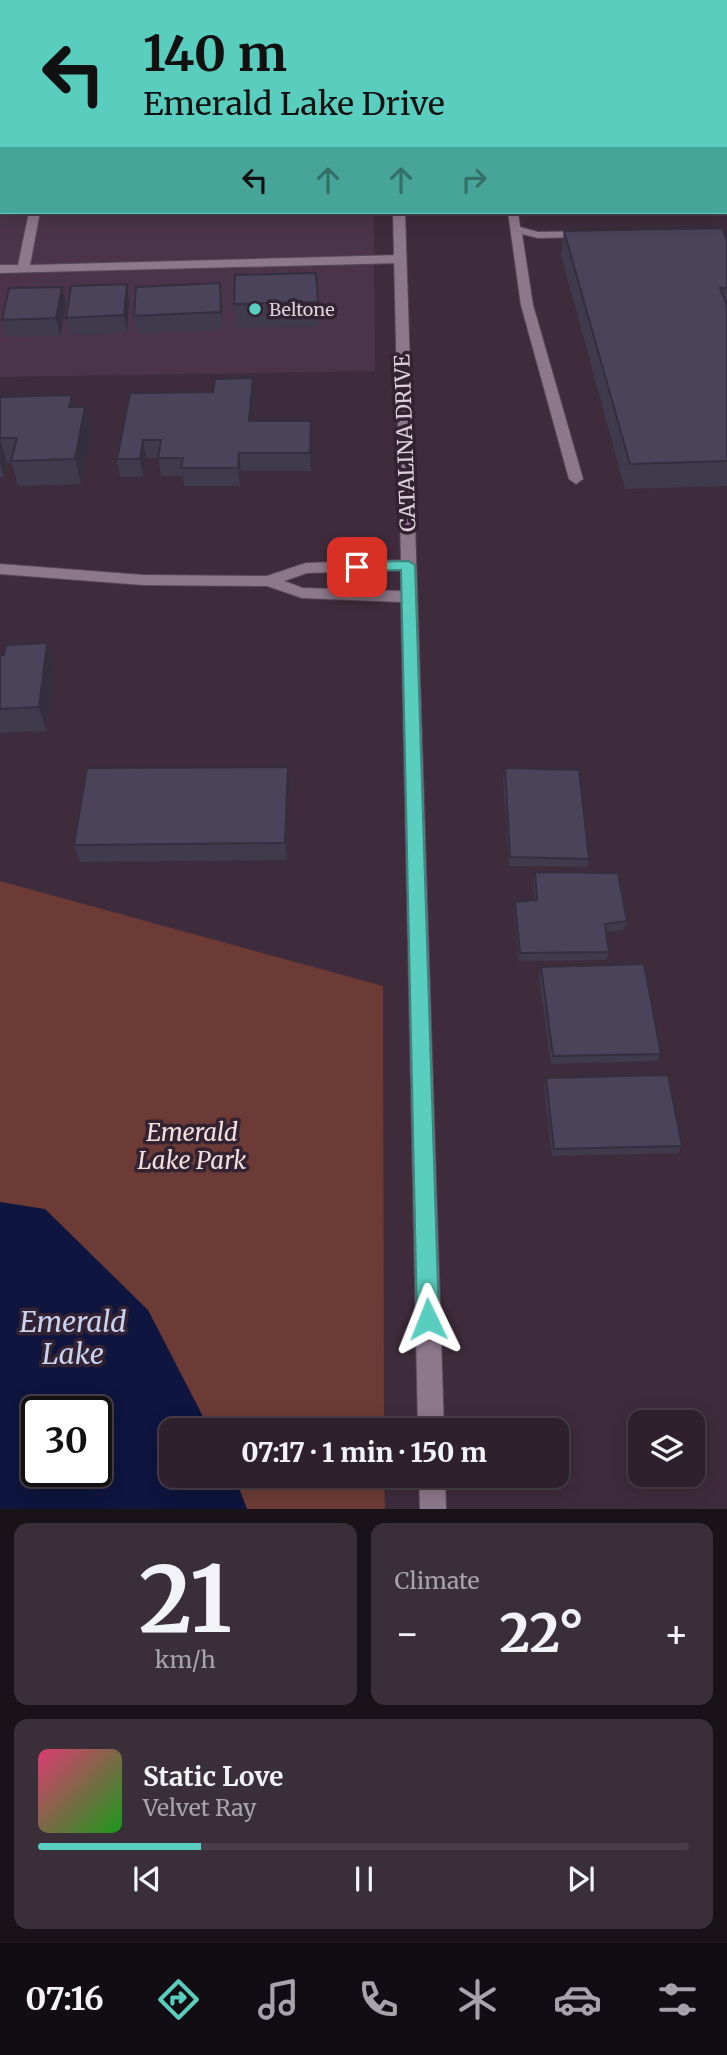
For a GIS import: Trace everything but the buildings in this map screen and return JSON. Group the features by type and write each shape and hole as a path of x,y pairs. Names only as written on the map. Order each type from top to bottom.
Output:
{"street":[{"path":"23,268 34,214"},
{"name":"CATALINA DRIVE","path":"399,214 431,1418"},
{"path":"513,214 527,304 576,479"},
{"path":"515,228 538,235 602,234"},
{"path":"0,269 400,259"},
{"path":"268,581 306,568 408,565"},
{"path":"0,569 143,580 268,581 302,593 410,597"},
{"path":"432,1488 433,1509"}],"shaded area":[{"path":"374,214 375,371 0,377 0,216"}],"green space":[{"name":"Emerald Lake Park","path":"0,881 383,986 384,1418 159,1418 159,1488 384,1488 385,1509 0,1509"}],"water":[{"name":"Emerald Lake","path":"0,1202 45,1209 148,1310 204,1418 159,1418 159,1488 239,1488 247,1509 0,1509"}],"place":[{"name":"Beltone","path":"255,309"}],"route":[{"path":"357,567 408,565 428,1319"}]}
